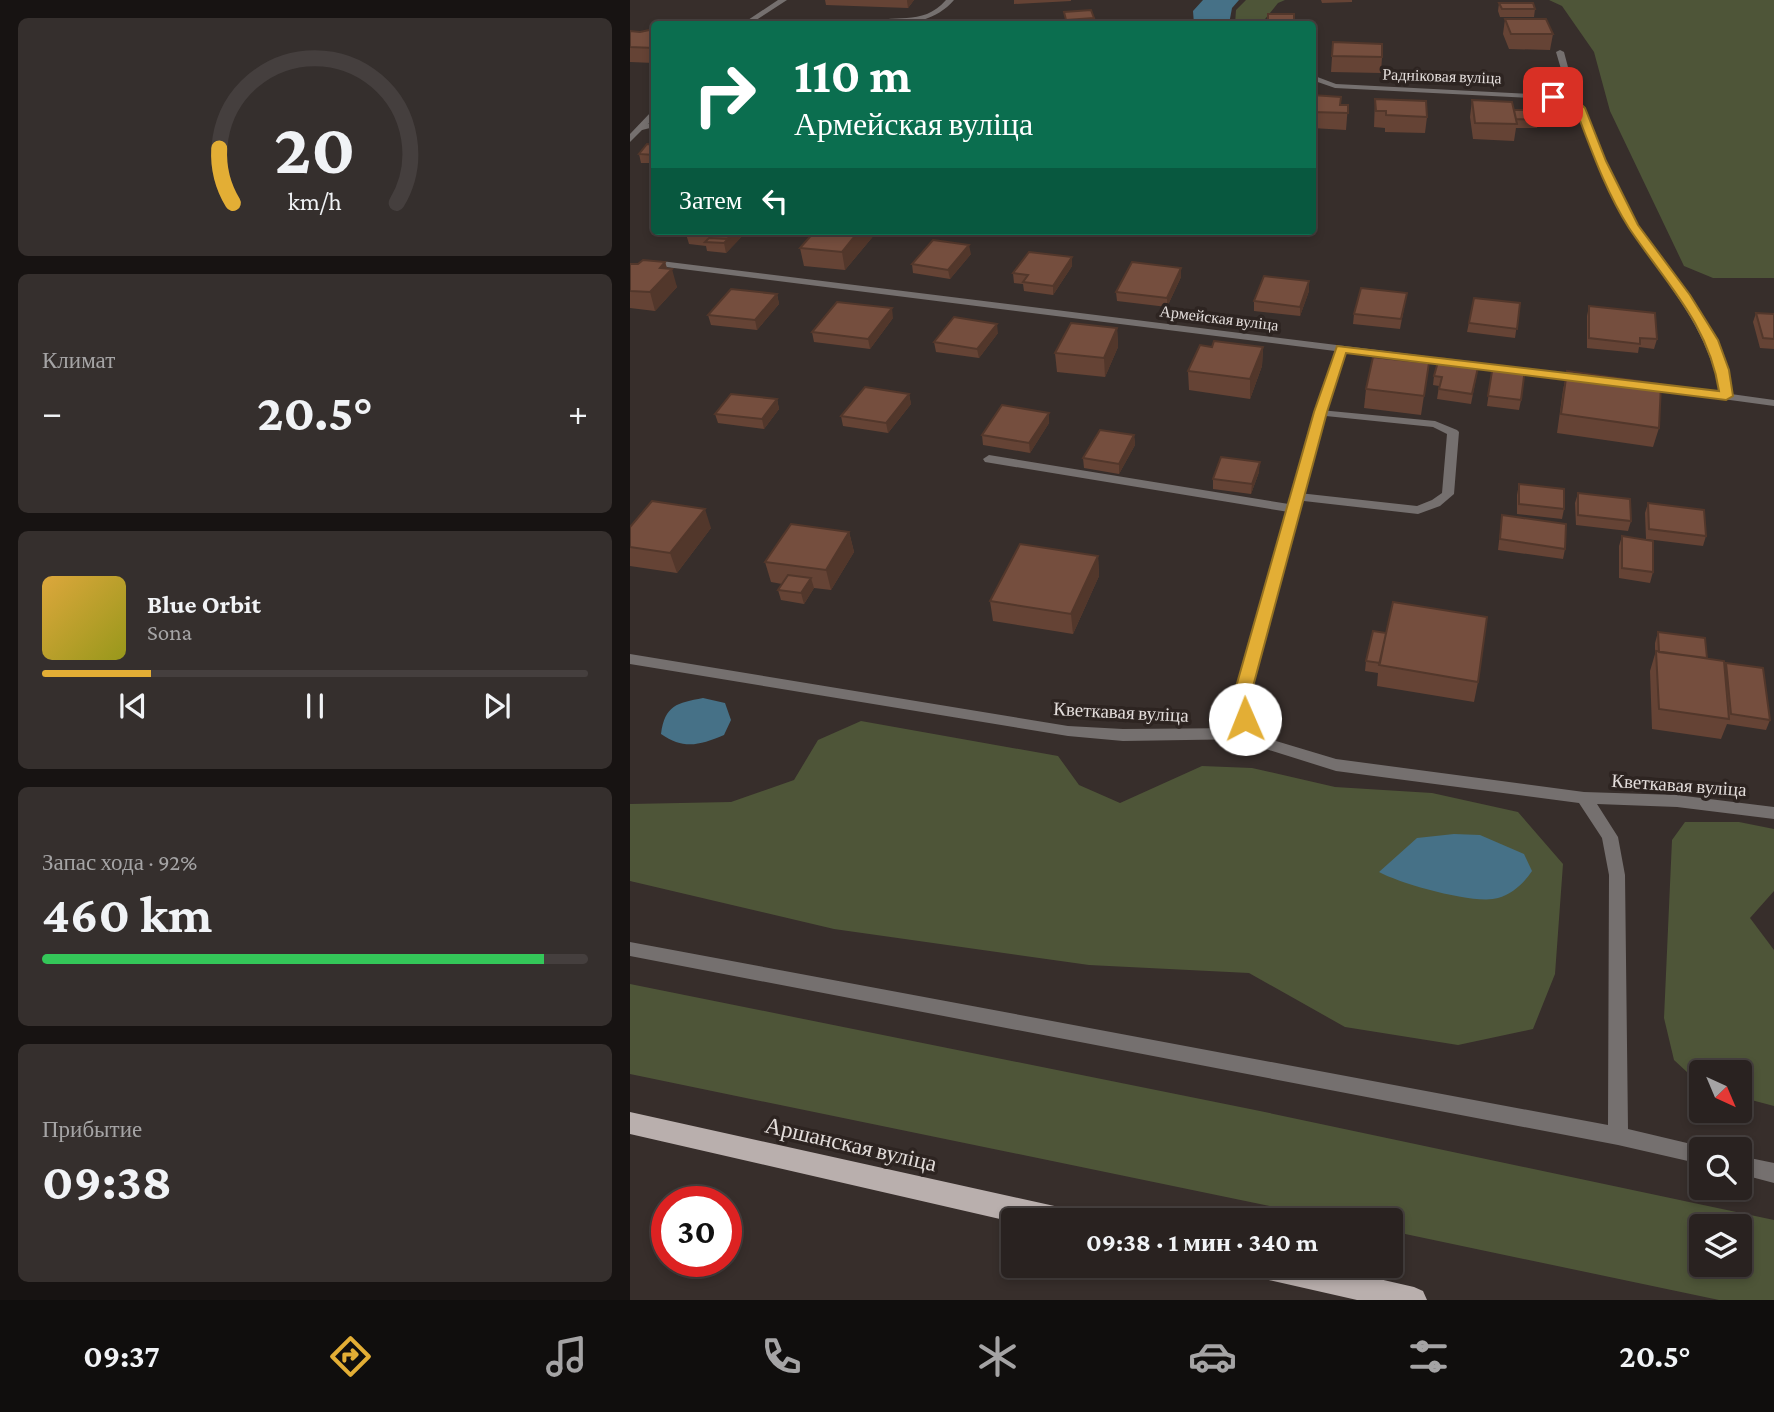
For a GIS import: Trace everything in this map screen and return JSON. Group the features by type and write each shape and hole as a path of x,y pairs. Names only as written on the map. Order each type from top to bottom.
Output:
{"main road":[{"name":"Аршанская вуліца","path":"630,1123 1006,1208"},
{"path":"1317,1278 1414,1300"}],"street":[{"path":"751,21 783,0"},
{"path":"892,21 930,16 943,11 950,0"},
{"path":"1560,52 1575,103 1580,108 1601,161 1633,225 1686,297 1712,340 1722,370 1726,396"},
{"name":"Радніковая вуліца","path":"1316,79 1335,86 1553,97 1575,103"},
{"path":"630,139 651,117"},
{"path":"642,127 651,126"},
{"name":"Армейская вуліца","path":"661,264 1589,379"},
{"path":"1253,733 1245,719 1242,694 1341,349"},
{"path":"1630,384 1774,403"},
{"path":"989,459 1297,503 1418,510 1436,503 1448,494 1453,432 1435,424 1321,412"},
{"name":"Кветкавая вуліца","path":"630,659 1068,732 1123,735 1253,733 1271,745 1336,765 1584,798 1677,801 1774,813"},
{"path":"1584,798 1610,837 1617,875 1618,1136"},
{"path":"630,949 1618,1136 1689,1153"},
{"path":"1752,1168 1774,1173"}],"green space":[{"path":"1246,0 1285,0 1278,3 1263,21 1235,21 1236,10"},
{"path":"1549,0 1774,0 1774,278 1713,278 1684,266 1610,111 1594,52 1562,6"},
{"path":"861,721 1058,756 1079,785 1120,803 1202,766 1252,768 1335,787 1432,793 1518,812 1563,864 1555,974 1533,1029 1458,1045 1345,1027 1249,973 1089,965 834,929 630,881 630,804 731,802 794,780 818,740"},
{"path":"1685,822 1739,822 1774,829 1774,891 1750,918 1774,950 1774,1106 1752,1100 1752,1060 1689,1060 1689,1074 1674,1060 1664,1018 1672,840"},
{"path":"630,984 1255,1110 1746,1214 1689,1214 1689,1277 1752,1277 1752,1215 1774,1220 1774,1300 1719,1300 1403,1234 1403,1208 1280,1208 630,1074"}],"water":[{"path":"1203,0 1239,0 1232,8 1230,21 1194,21 1193,11"},
{"path":"703,698 725,703 731,720 724,735 685,744 661,734 669,711 679,704"},
{"path":"1454,834 1480,835 1524,854 1532,871 1513,891 1498,898 1487,899 1438,892 1379,872 1417,838"}],"building":[{"path":"1499,3 1533,3 1535,9 1502,9"},
{"path":"1091,10 1094,18 1066,20 1064,12"},
{"path":"1268,14 1294,14 1294,20 1268,20"},
{"path":"1505,19 1546,19 1553,34 1511,34"},
{"path":"651,30 651,48 630,47 630,31"},
{"path":"1333,42 1382,44 1382,57 1332,56"},
{"path":"1316,95 1341,97 1340,105 1348,105 1348,113 1316,112"},
{"path":"1375,99 1426,101 1427,117 1386,115 1386,111 1376,111"},
{"path":"1472,100 1512,102 1517,124 1475,123"},
{"path":"1514,110 1536,110 1538,120 1516,119"},
{"path":"647,144 651,145 651,155 639,154"},
{"path":"811,235 856,235 842,252 800,248"},
{"path":"709,238 728,239 724,243 705,242"},
{"path":"933,240 969,245 948,270 912,264"},
{"path":"1029,252 1072,257 1053,286 1023,282 1028,275 1013,273"},
{"path":"643,260 665,262 660,268 672,269 650,292 630,291 630,264 638,264"},
{"path":"1132,262 1181,268 1167,298 1116,292"},
{"path":"1264,276 1309,281 1300,307 1254,301"},
{"path":"1361,288 1407,293 1401,319 1354,314"},
{"path":"731,289 777,294 755,320 708,315"},
{"path":"1474,298 1520,303 1517,329 1469,323"},
{"path":"837,302 892,308 868,339 812,332"},
{"path":"1589,306 1655,313 1657,339 1640,338 1640,344 1589,338"},
{"path":"1756,313 1774,314 1774,339 1763,338"},
{"path":"954,317 997,324 977,349 934,342"},
{"path":"1071,323 1117,328 1104,358 1055,353"},
{"path":"1214,341 1263,347 1250,379 1188,371 1200,345 1212,347"},
{"path":"1373,357 1429,363 1424,396 1366,389"},
{"path":"1439,358 1479,363 1472,394 1439,389 1442,377 1434,376"},
{"path":"1493,365 1525,369 1521,400 1488,396"},
{"path":"1567,371 1661,384 1659,428 1561,414"},
{"path":"865,387 909,394 886,423 841,416"},
{"path":"731,394 777,399 762,419 715,414"},
{"path":"1002,405 1049,413 1029,443 982,435"},
{"path":"1100,430 1134,435 1119,464 1083,458"},
{"path":"1221,457 1260,462 1252,484 1213,479"},
{"path":"1519,484 1564,489 1564,509 1519,504"},
{"path":"1578,493 1630,499 1631,521 1578,515"},
{"path":"652,501 705,509 670,553 630,547 630,527"},
{"path":"1648,503 1704,510 1706,536 1649,529"},
{"path":"1502,515 1566,524 1565,549 1500,539"},
{"path":"791,524 849,532 826,570 765,562"},
{"path":"1622,536 1653,541 1653,572 1622,568"},
{"path":"1020,544 1098,556 1071,614 990,601"},
{"path":"788,575 811,578 801,593 778,590"},
{"path":"1393,602 1487,617 1478,682 1379,665"},
{"path":"1373,631 1386,633 1380,663 1366,661"},
{"path":"1658,632 1705,638 1707,658 1659,652"},
{"path":"1656,651 1724,661 1729,719 1659,709"},
{"path":"1726,663 1763,668 1770,720 1731,714"}],"route":[{"path":"1245,719 1242,694 1341,349 1726,396 1722,370 1712,340 1686,297 1633,225 1601,161 1580,108 1575,103 1553,97"}]}
